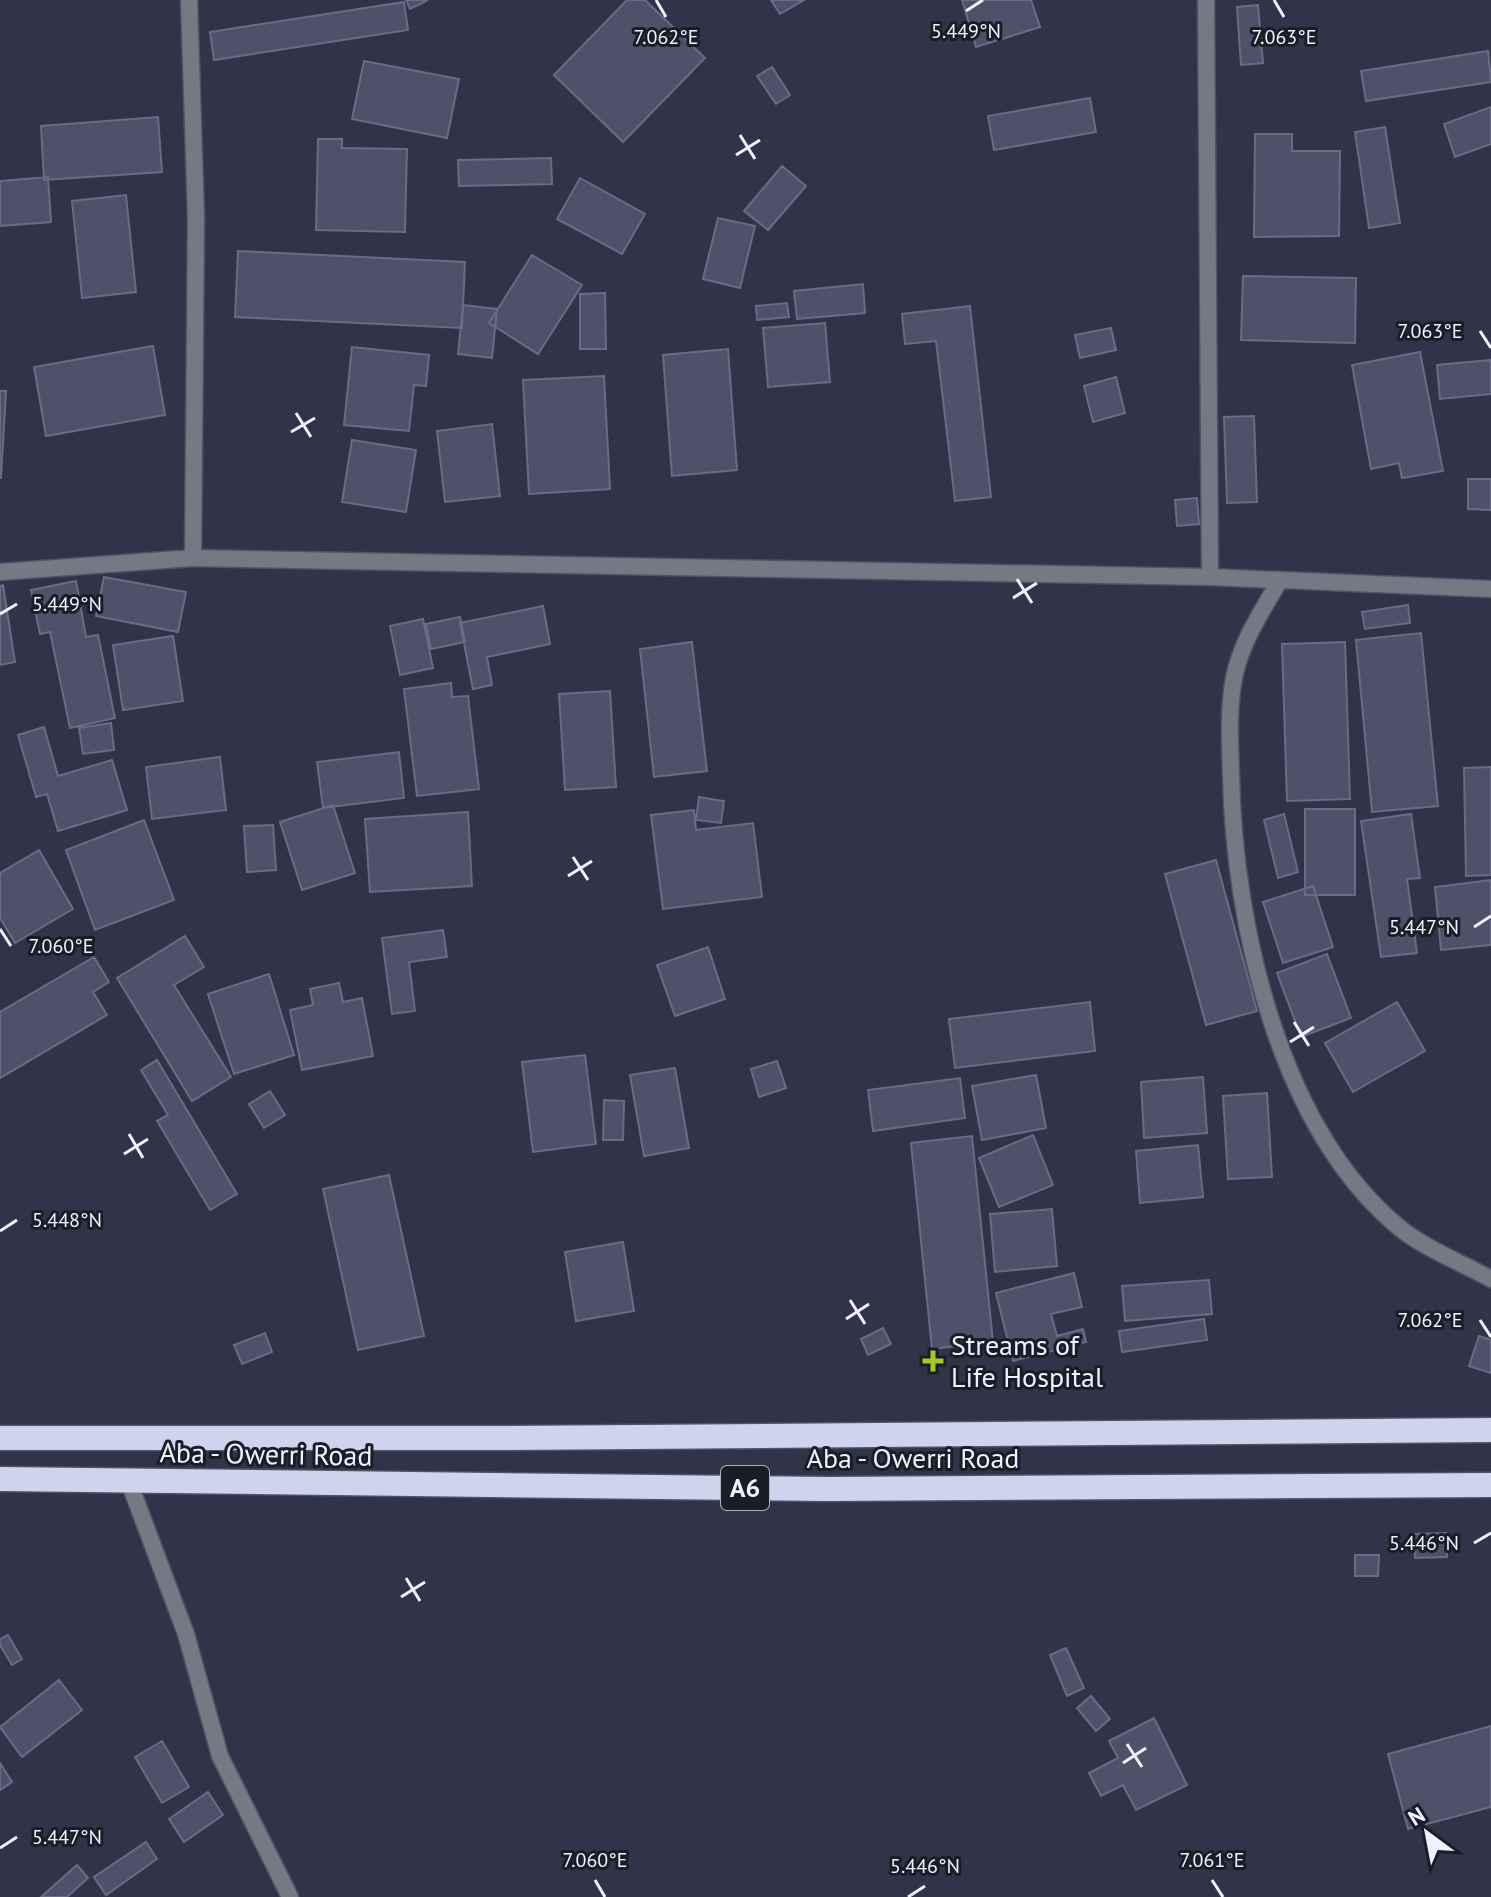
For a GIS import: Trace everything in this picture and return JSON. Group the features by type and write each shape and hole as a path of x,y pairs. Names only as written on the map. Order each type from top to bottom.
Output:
{"highway":[{"name":"Aba - Owerri Road","path":"0,1438 521,1438 1491,1430"},
{"name":"Aba - Owerri Road","path":"0,1479 827,1489 1491,1485"}],"street":[{"path":"189,0 196,218 193,558"},
{"path":"1206,0 1210,577"},
{"path":"0,572 193,558 1210,577 1491,589"},
{"path":"1280,580 1250,630 1234,675 1230,708 1232,811 1243,908 1266,1005 1289,1068 1320,1130 1360,1187 1402,1230 1491,1279"},
{"path":"129,1482 186,1634 220,1756 290,1897"}],"building":[{"path":"406,0 428,0 410,9"},
{"path":"627,0 645,0 705,58 623,142 554,75"},
{"path":"771,0 804,0 780,14"},
{"path":"962,0 1031,0 1040,27 976,47"},
{"path":"404,2 408,30 214,60 210,32"},
{"path":"1258,5 1263,63 1241,65 1237,7"},
{"path":"1488,51 1491,82 1366,101 1361,71"},
{"path":"364,61 459,79 447,138 352,119"},
{"path":"772,67 790,95 776,104 757,76"},
{"path":"1090,98 1096,132 994,150 988,116"},
{"path":"1491,107 1491,144 1455,157 1444,124"},
{"path":"158,117 162,172 44,180 41,126"},
{"path":"1385,127 1400,223 1369,228 1355,132"},
{"path":"1255,134 1292,134 1292,151 1340,151 1339,236 1254,237"},
{"path":"318,139 342,139 342,148 407,149 405,232 316,230"},
{"path":"551,158 552,184 459,186 458,160"},
{"path":"782,166 806,186 768,230 744,211"},
{"path":"48,177 51,222 0,226 0,181"},
{"path":"580,178 645,214 622,254 557,219"},
{"path":"126,195 136,292 82,298 72,201"},
{"path":"718,218 755,226 740,288 703,279"},
{"path":"238,251 465,262 462,328 235,317"},
{"path":"532,255 582,285 538,354 489,323"},
{"path":"1243,276 1356,278 1355,343 1241,340"},
{"path":"863,284 865,313 797,319 794,291"},
{"path":"605,293 606,349 580,349 580,294"},
{"path":"787,303 789,317 757,320 756,306"},
{"path":"463,305 497,309 492,358 458,354"},
{"path":"970,306 991,497 955,501 936,341 905,344 902,314"},
{"path":"825,323 830,382 768,387 763,328"},
{"path":"1111,328 1116,350 1080,358 1075,335"},
{"path":"153,346 165,415 46,436 34,367"},
{"path":"352,347 429,355 426,386 414,385 409,431 344,425"},
{"path":"728,349 737,470 672,476 663,355"},
{"path":"1420,352 1443,471 1402,478 1399,463 1371,469 1352,365"},
{"path":"1491,360 1491,394 1440,399 1437,365"},
{"path":"604,376 610,489 529,494 523,380"},
{"path":"1116,377 1125,413 1093,422 1084,386"},
{"path":"0,391 6,391 1,478 0,478"},
{"path":"1254,416 1257,502 1227,503 1224,417"},
{"path":"492,424 500,496 445,502 437,431"},
{"path":"352,440 416,450 406,512 342,502"},
{"path":"1468,479 1491,479 1491,510 1468,509"},
{"path":"1197,498 1199,524 1177,526 1175,500"},
{"path":"104,577 186,592 178,632 96,616"},
{"path":"76,581 86,637 98,635 115,718 70,728 50,632 40,634 31,590"},
{"path":"3,585 15,662 0,665 0,586"},
{"path":"1408,605 1410,623 1365,629 1362,612"},
{"path":"543,606 550,644 487,657 492,685 473,689 460,623"},
{"path":"460,617 465,642 431,649 426,624"},
{"path":"423,619 433,668 400,675 390,626"},
{"path":"1421,633 1438,806 1372,812 1356,640"},
{"path":"173,636 183,701 123,710 113,645"},
{"path":"692,642 707,771 654,777 640,649"},
{"path":"1345,642 1350,799 1287,801 1282,644"},
{"path":"451,683 452,697 468,696 479,789 417,796 404,689"},
{"path":"610,691 616,787 565,790 559,694"},
{"path":"111,723 114,750 83,754 79,728"},
{"path":"44,727 58,776 112,760 127,810 58,831 47,794 36,797 18,735"},
{"path":"399,752 404,798 323,808 317,762"},
{"path":"220,757 226,810 152,819 146,767"},
{"path":"1491,767 1491,875 1466,876 1464,768"},
{"path":"699,797 724,801 721,823 696,820"},
{"path":"333,805 355,873 302,890 280,822"},
{"path":"1305,809 1355,809 1355,895 1305,895"},
{"path":"694,810 696,830 753,823 762,897 663,909 651,815"},
{"path":"468,812 472,886 370,892 365,819"},
{"path":"1284,814 1298,872 1278,878 1264,820"},
{"path":"1411,814 1420,878 1407,879 1417,953 1381,957 1361,821"},
{"path":"144,820 174,900 95,930 66,850"},
{"path":"273,825 276,870 247,872 244,826"},
{"path":"39,850 73,909 15,943 0,918 0,873"},
{"path":"1216,860 1257,1011 1206,1025 1165,874"},
{"path":"1491,880 1491,945 1441,950 1435,887"},
{"path":"1313,886 1333,947 1283,963 1263,902"},
{"path":"443,930 447,957 409,962 415,1011 392,1014 382,938"},
{"path":"185,936 204,967 174,985 231,1077 192,1101 117,978"},
{"path":"708,947 725,999 675,1016 657,965"},
{"path":"1327,954 1351,1018 1301,1037 1277,973"},
{"path":"94,957 109,982 93,992 107,1015 0,1078 0,1012"},
{"path":"269,974 294,1055 234,1074 208,994"},
{"path":"339,983 343,1002 362,998 373,1056 302,1070 290,1010 313,1005 310,989"},
{"path":"1090,1002 1095,1051 955,1068 949,1019"},
{"path":"1397,1002 1425,1051 1353,1092 1325,1043"},
{"path":"585,1055 596,1144 533,1152 522,1062"},
{"path":"157,1060 237,1194 210,1210 157,1121 168,1115 141,1070"},
{"path":"777,1061 786,1088 759,1097 751,1069"},
{"path":"675,1068 689,1148 644,1156 630,1075"},
{"path":"1036,1075 1046,1128 982,1140 972,1086"},
{"path":"1203,1077 1207,1133 1144,1138 1141,1082"},
{"path":"960,1078 965,1118 873,1131 868,1090"},
{"path":"270,1091 285,1115 264,1128 249,1104"},
{"path":"1267,1093 1272,1177 1228,1179 1223,1096"},
{"path":"604,1100 624,1101 623,1140 603,1140"},
{"path":"1033,1135 1053,1185 999,1207 979,1158"},
{"path":"972,1136 993,1342 932,1349 911,1143"},
{"path":"1198,1145 1203,1197 1140,1203 1136,1151"},
{"path":"389,1175 424,1336 358,1350 323,1189"},
{"path":"1052,1209 1057,1266 995,1272 990,1214"},
{"path":"623,1242 634,1311 576,1321 565,1252"},
{"path":"1074,1273 1082,1307 1051,1314 1057,1336 1083,1329 1086,1342 1013,1361 996,1293"},
{"path":"1209,1280 1212,1314 1125,1321 1122,1286"},
{"path":"1204,1319 1207,1340 1122,1352 1119,1331"},
{"path":"883,1328 891,1344 868,1355 861,1339"},
{"path":"265,1333 272,1352 242,1364 234,1345"},
{"path":"1479,1336 1491,1340 1491,1373 1469,1366"},
{"path":"1446,1533 1447,1557 1415,1558 1414,1534"},
{"path":"1355,1555 1379,1555 1378,1576 1355,1576"},
{"path":"8,1635 22,1659 12,1665 0,1645 0,1639"},
{"path":"1066,1648 1084,1688 1067,1696 1050,1655"},
{"path":"59,1680 82,1710 22,1757 0,1727"},
{"path":"1091,1696 1110,1719 1096,1731 1077,1708"},
{"path":"1154,1718 1187,1785 1136,1810 1123,1785 1101,1796 1089,1773 1118,1758 1109,1741"},
{"path":"1491,1726 1491,1807 1408,1829 1388,1754"},
{"path":"162,1741 189,1787 162,1803 135,1757"},
{"path":"0,1763 12,1782 0,1790"},
{"path":"208,1792 223,1815 184,1842 169,1819"},
{"path":"146,1842 157,1859 106,1895 94,1877"},
{"path":"77,1865 88,1878 67,1897 41,1897"}],"place":[{"name":"Streams of Life Hospital","path":"933,1361"}]}
